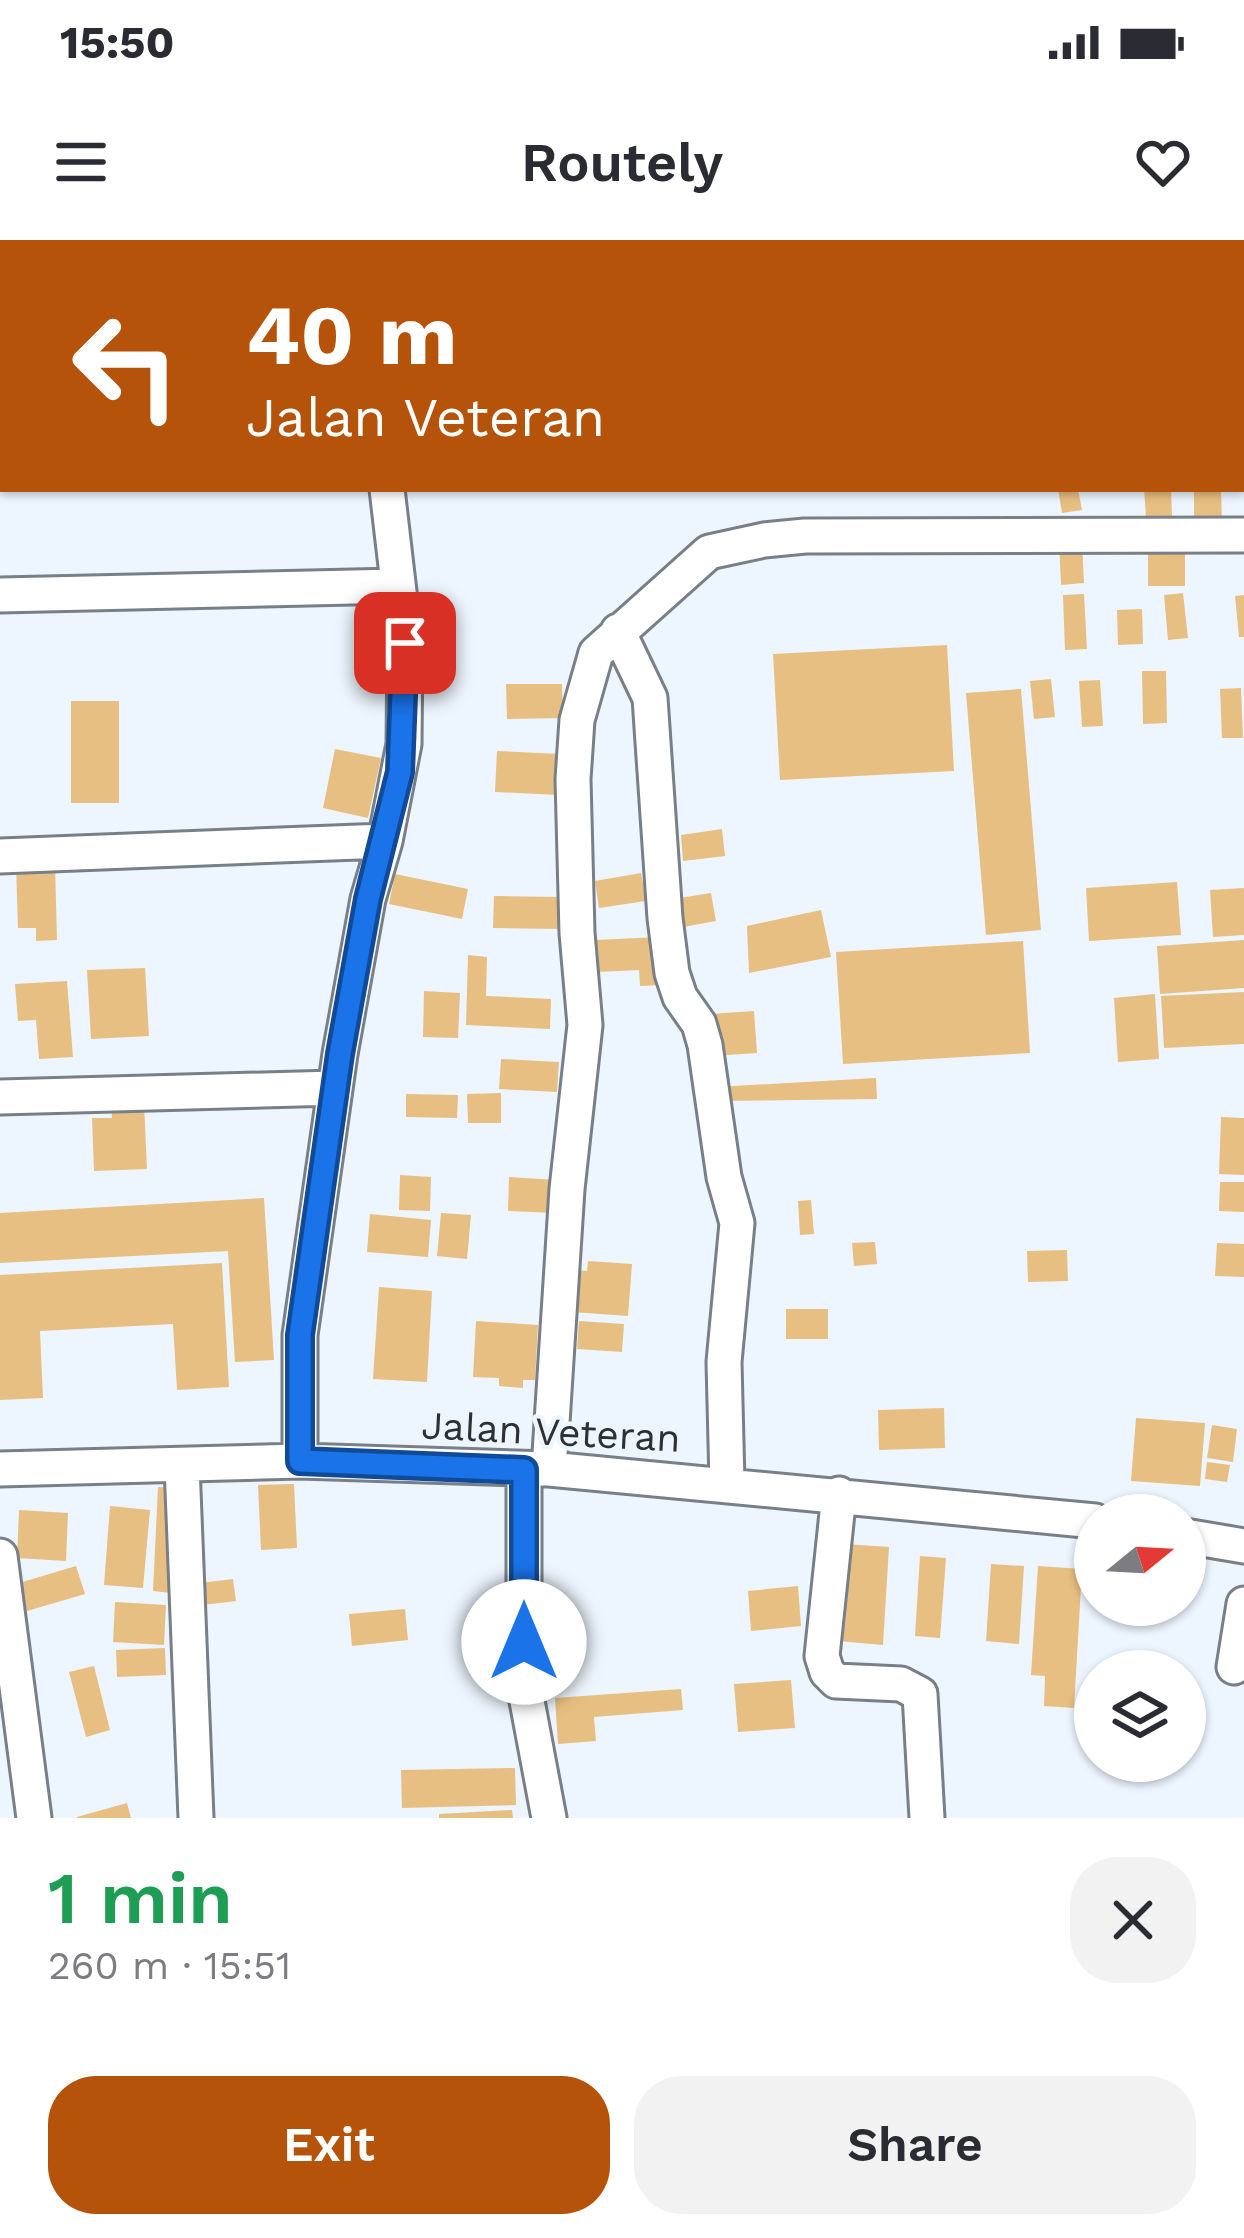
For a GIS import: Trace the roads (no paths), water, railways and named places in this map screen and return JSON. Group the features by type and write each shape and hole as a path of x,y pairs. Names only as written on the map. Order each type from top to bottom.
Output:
{"street":[{"path":"300,1461 300,1335 335,1088 368,899 386,842 404,744 405,643 387,492"},
{"path":"549,1818 524,1685 536,1470 585,1025 577,933 574,779 577,720 596,653 709,553 764,540 1244,535"},
{"path":"0,595 397,586"},
{"path":"618,631 650,698 672,973 705,1045 724,1177 737,1223 724,1362 727,1483"},
{"path":"0,856 386,842"},
{"path":"0,1097 335,1088"},
{"name":"Jalan Veteran","path":"0,1469 300,1461 536,1470 727,1483 1074,1519"},
{"path":"182,1465 196,1818"},
{"path":"839,1494 822,1656 836,1681 901,1684 920,1694 927,1818"},
{"path":"1206,1540 1244,1546"},
{"path":"0,1556 4,1629 34,1818"},
{"path":"1234,1667 1244,1604"}]}
